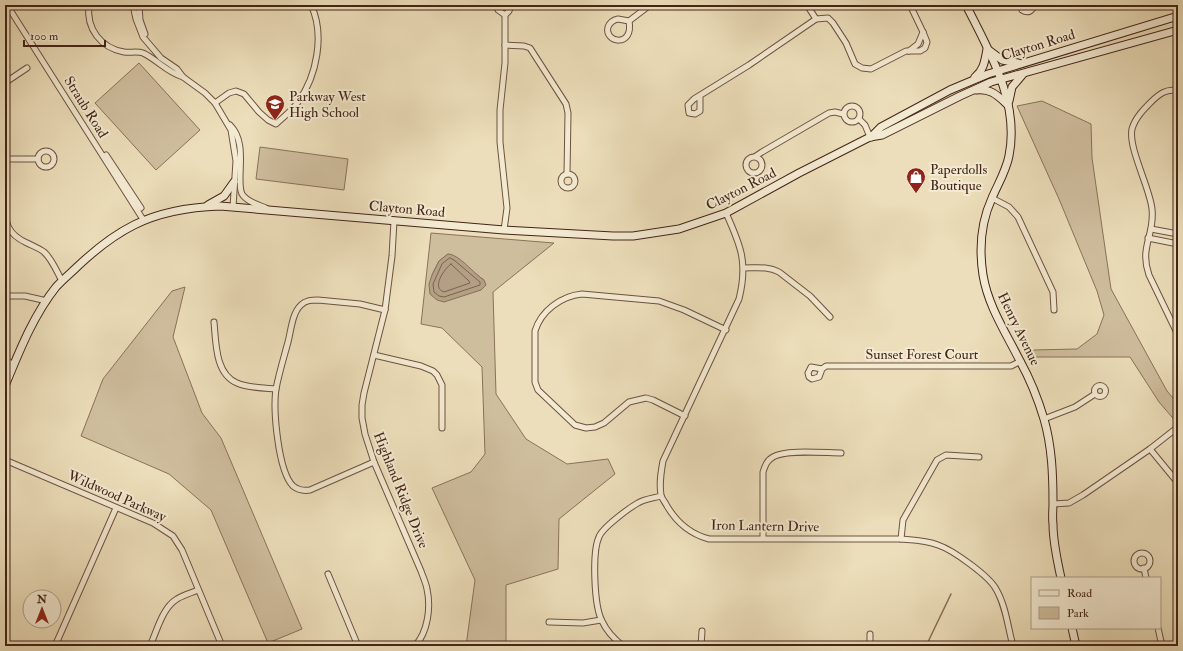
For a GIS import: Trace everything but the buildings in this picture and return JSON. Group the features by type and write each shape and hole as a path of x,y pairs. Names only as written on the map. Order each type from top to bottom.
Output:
{"main road":[{"name":"Henry Avenue","path":"966,5 998,70 1008,105 1011,129 1009,157 1005,170 992,198 983,227 981,245 983,276 991,305 1021,361 1035,391 1049,436 1052,455 1052,523 1061,577"},
{"name":"Clayton Road","path":"870,137 880,126 971,80 998,70 1178,16"},
{"name":"Clayton Road","path":"5,386 33,322 56,287 89,256 112,238 135,224 173,212 203,206 233,207 504,230 612,236 633,236 679,230 726,213 799,173 870,137 882,135 971,90 1001,79 1178,30"},
{"path":"971,80 979,74 983,67 987,49 1002,60 1021,64"},
{"path":"971,90 983,89 993,92 1008,105 1012,87 1024,73"},
{"path":"203,206 215,202 224,196 234,182"},
{"path":"1072,629 1076,646"}],"street":[{"path":"8,5 141,208"},
{"name":"Straub Road","path":"8,5 144,221"},
{"path":"89,5 89,19 93,31 101,42 113,49 142,53 173,74 183,77"},
{"path":"133,5 139,28 150,45 161,58 177,69 183,77 216,103 228,123 236,132 241,156 240,187 242,194 246,198 269,210"},
{"path":"139,5 140,20 150,45"},
{"path":"216,103 229,93 236,91 244,94 259,112 268,120 276,124 287,115 298,102 305,89 315,63 318,44 318,30 315,14 311,5"},
{"path":"497,5 498,10 505,15"},
{"path":"504,230 507,208 500,142 500,110 505,63 505,15 509,11 511,5"},
{"path":"629,21 629,33 625,39 618,41 611,37 608,28 611,22 618,19 629,21 650,5"},
{"path":"807,5 816,19"},
{"path":"700,96 816,19 828,18 833,23 846,43 855,64 862,68 871,69 908,51 920,51 925,48 927,42 910,5"},
{"path":"1020,5 1022,10 1026,12 1030,11 1034,5 1048,5"},
{"path":"505,44 530,48 566,104 568,113 567,174"},
{"path":"5,84 27,68"},
{"path":"1178,91 1168,90 1158,95 1138,116 1132,129 1133,143 1152,207 1153,220 1148,238 1145,259 1146,266 1178,335"},
{"path":"843,114 845,109 853,106 859,111 859,119 865,125 870,137"},
{"path":"756,156 825,115 835,112 843,114"},
{"path":"843,114 845,119 849,122 855,122 859,119"},
{"path":"228,123 233,139 236,161 233,207"},
{"path":"5,159 38,159"},
{"path":"992,198 1009,207 1018,217 1053,292 1054,310"},
{"path":"5,203 5,220 11,231 18,239 39,248 47,255 62,281"},
{"name":"Iron Lantern Drive","path":"726,213 742,252 744,268 740,299 663,461 660,474 661,496 670,511 680,524 698,536 709,539 902,539 926,541 939,545 975,568 991,582 997,590 1013,646"},
{"name":"Highland Ridge Drive","path":"394,221 392,256 385,310 364,393 362,418 365,434 374,462 421,571 427,589 428,607 426,627 415,646"},
{"path":"1151,230 1178,234"},
{"path":"1148,238 1178,244"},
{"path":"744,268 766,268 779,272 810,296 830,317"},
{"path":"685,416 646,398 630,402 604,423 595,427 586,428 575,425 538,390 535,382 535,331 537,324 544,313 560,301 568,297 582,294 659,301 684,310 726,330"},
{"path":"5,296 25,296 47,301"},
{"path":"374,462 310,490 300,490 295,488 288,478 279,446 276,428 276,389 295,314 301,304 312,300 360,304 385,310"},
{"path":"214,322 218,356 220,364 226,375 236,383 276,389"},
{"path":"374,355 428,368 437,375 442,385 442,428"},
{"path":"5,360 14,364"},
{"name":"Sunset Forest Court","path":"822,369 826,366 1010,366 1021,361"},
{"path":"1044,419 1075,407 1095,394"},
{"path":"1053,504 1069,503 1083,495 1150,449 1178,427"},
{"path":"1150,449 1178,483"},
{"path":"764,538 764,472 766,463 773,457 783,454 841,453"},
{"path":"902,539 903,520 937,460 946,456 979,457"},
{"name":"Wildwood Parkway","path":"5,460 153,523 173,536 182,550 222,646"},
{"path":"624,646 611,636 601,620 596,598 596,547 599,536 613,522 639,502 661,496"},
{"path":"55,646 116,508"},
{"path":"1144,568 1146,577"},
{"path":"328,574 358,646"},
{"path":"150,646 165,612 170,605 176,599 198,590"},
{"path":"549,622 583,623 601,620"},
{"path":"1158,629 1162,646"},
{"path":"701,646 702,631"},
{"path":"870,634 870,646"},
{"path":"1172,646 1178,645"}],"green space":[{"path":"139,63 200,130 156,170 95,103"},
{"path":"1042,101 1091,124 1092,158 1111,289 1167,391 1178,404 1178,424 1159,402 1130,357 1028,357 1034,350 1077,349 1097,334 1104,315 1097,291 1059,199 1017,106"},
{"path":"260,147 348,159 344,190 256,179"},
{"path":"431,233 554,243 493,292 496,394 526,439 567,464 608,459 615,474 559,519 558,569 506,585 506,646 466,646 475,580 432,488 471,472 485,454 482,367 442,328 421,324","holes":["448,254 484,280 432,275 439,261"]},
{"path":"185,287 173,337 202,413 221,438 302,629 268,643 211,510 169,474 81,436 103,379 172,291"}],"water":[{"path":"448,254 457,257 462,261 484,280 486,285 481,290 444,302 437,300 430,294 429,284 439,261"}],"waterway":[{"path":"926,646 951,594"}],"place":[{"name":"Parkway West High School","path":"275,121"},
{"name":"Paperdolls Boutique","path":"916,194"}]}
